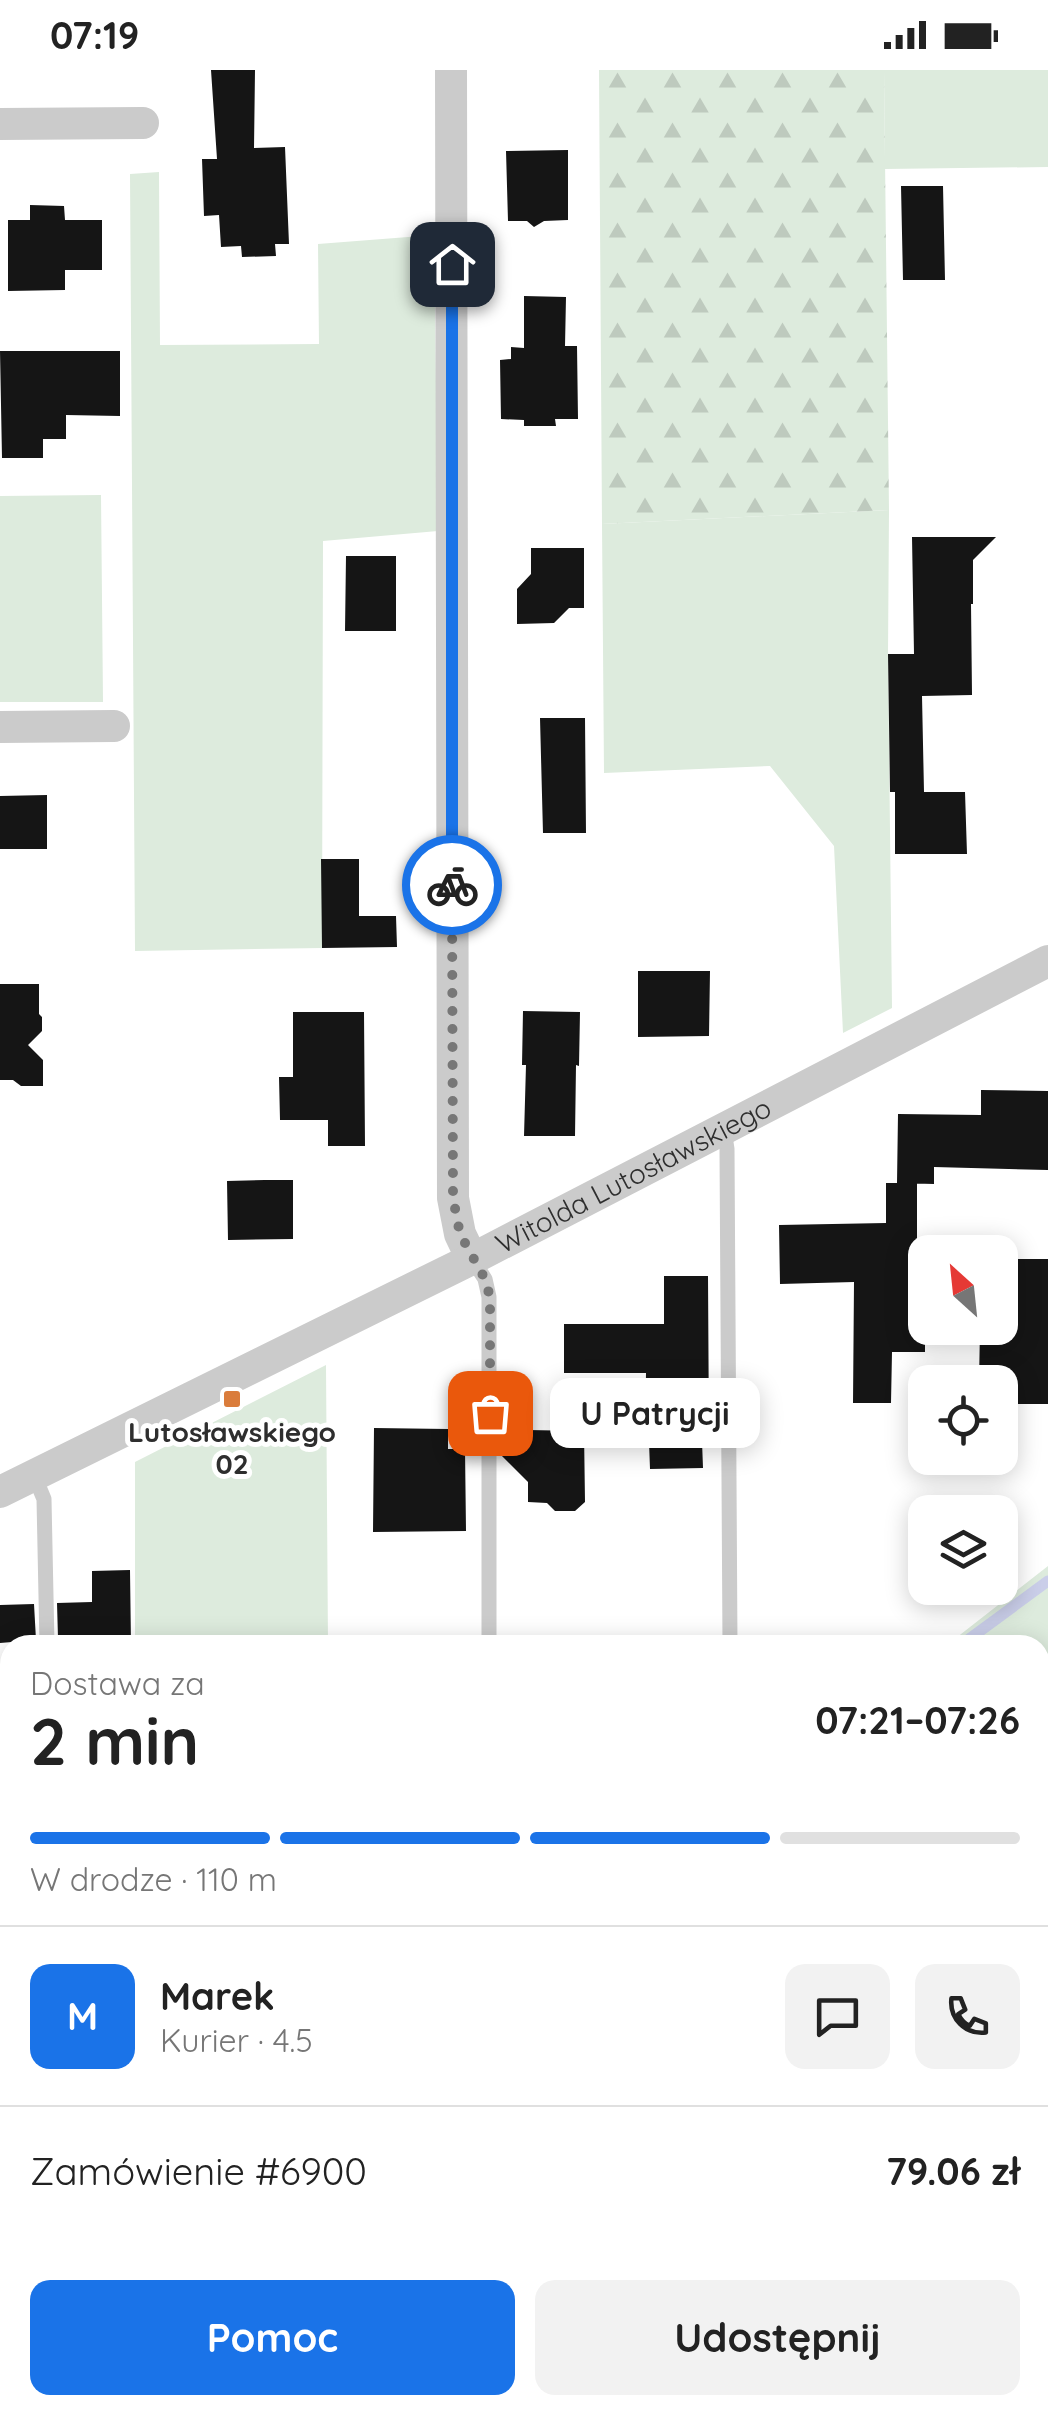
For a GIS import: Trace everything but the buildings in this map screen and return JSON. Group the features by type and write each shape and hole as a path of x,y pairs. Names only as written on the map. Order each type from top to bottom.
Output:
{"street":[{"path":"451,70 453,1198 460,1234 472,1259"},
{"path":"0,124 143,123"},
{"path":"0,727 114,726"},
{"name":"Witolda Lutosławskiego","path":"0,1492 472,1259 1048,961"}],"lane":[{"path":"724,1130 730,1635"},
{"path":"472,1259 485,1279 490,1297 489,1635"},
{"path":"34,1474 44,1499 47,1635"}],"green space":[{"path":"599,70 884,70 889,510 602,524"},
{"path":"884,70 1048,70 1048,167 885,169"},
{"path":"159,172 160,345 319,344 318,244 434,235 438,531 323,541 322,948 135,951 130,174"},
{"path":"101,495 103,702 0,702 0,496"},
{"path":"889,510 892,1008 843,1033 834,846 770,766 604,773 602,524"},
{"path":"326,1365 328,1635 135,1635 135,1462"},
{"path":"1048,1566 1048,1635 960,1635 998,1605 1018,1605 1018,1589"}],"waterway":[{"path":"975,1635 1048,1581"}],"way so far":[{"path":"452,885 453,1198 460,1234 485,1279 490,1297 490,1413"}],"place":[{"name":"Lutosławskiego 02","path":"232,1399"},
{"name":"U Patrycji","path":"490,1413"}],"route":[{"path":"452,264 452,885"}]}
